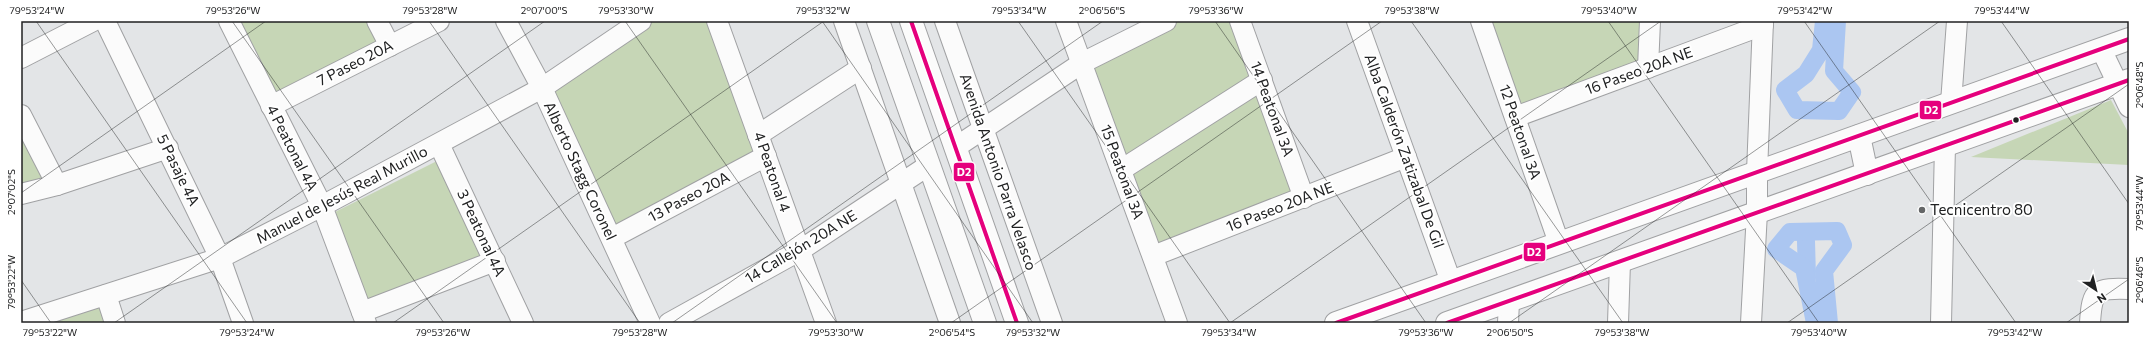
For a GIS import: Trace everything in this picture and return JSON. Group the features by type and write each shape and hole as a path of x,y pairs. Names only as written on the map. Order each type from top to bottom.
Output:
{"street":[{"path":"21,58 93,21"},
{"name":"5 Pasaje 4A","path":"105,21 168,148 220,258 243,323"},
{"name":"4 Peatonal 4A","path":"229,21 270,106 322,206 364,317"},
{"path":"377,21 390,46"},
{"name":"7 Paseo 20A","path":"270,106 439,21"},
{"name":"Alberto Stagg Coronel","path":"506,21 542,88 650,323"},
{"name":"Manuel de Jesús Real Murillo","path":"21,322 220,258 440,144 542,88 641,21"},
{"name":"4 Peatonal 4","path":"717,21 826,323"},
{"path":"844,21 950,323"},
{"path":"878,21 985,323"},
{"name":"Avenida Antonio Parra Velasco","path":"911,21 1017,323"},
{"name":"Avenida Antonio Parra Velasco","path":"945,21 1052,323"},
{"name":"15 Peatonal 3A","path":"1066,21 1177,323"},
{"path":"956,147 1082,63 1166,21"},
{"name":"14 Peatonal 3A","path":"1240,21 1304,198"},
{"name":"Alba Calderón Zatizabal De Gil","path":"1357,21 1451,282"},
{"name":"12 Peatonal 3A","path":"1481,21 1559,243"},
{"path":"1648,68 1650,21"},
{"path":"1951,103 1957,21"},
{"path":"1751,323 1757,212 1757,172 1763,23"},
{"name":"16 Paseo 20A NE","path":"1515,117 1648,68 1763,23"},
{"path":"1336,323 2129,39"},
{"path":"2101,49 2124,82 2129,106"},
{"path":"758,134 861,68"},
{"path":"1121,170 1262,80"},
{"path":"1447,323 2124,82"},
{"path":"21,115 56,185"},
{"path":"1859,136 1867,174"},
{"name":"3 Peatonal 4A","path":"440,144 523,323"},
{"path":"1941,323 1945,146"},
{"path":"21,194 56,185 168,148"},
{"name":"13 Paseo 20A","path":"612,238 766,156"},
{"name":"16 Paseo 20A NE","path":"1153,256 1406,158"},
{"name":"14 Callejón 20A NE","path":"669,323 799,251 929,165"},
{"path":"364,317 495,261"},
{"path":"1618,323 1620,262"},
{"path":"2090,323 2091,305 2095,294 2105,288 2129,289"},
{"path":"106,295 115,323"},
{"path":"1508,323 1509,301"}],"green space":[{"path":"229,21 377,21 390,46 271,106"},
{"path":"641,21 717,21 766,156 612,238 542,88"},
{"path":"1167,21 1238,21 1303,198 1153,257 1082,63"},
{"path":"1481,21 1650,21 1648,68 1515,117"},
{"path":"2111,100 2129,134 2129,165 1971,157"},
{"path":"21,118 55,184 21,193"},
{"path":"439,160 487,263 371,312 335,212"},
{"path":"103,304 110,323 42,323"}],"waterway":[{"path":"1824,21 1821,50 1806,74 1785,90 1797,110 1839,111 1852,92 1834,71 1837,21"},
{"path":"1815,323 1804,268 1776,249 1790,232 1837,231 1843,245 1824,271 1829,323"},
{"path":"1806,241 1807,278"}],"transit line":[{"name":"D2","path":"911,21 1017,323"},
{"name":"D2","path":"1336,323 2129,39"},
{"name":"D2","path":"1447,323 2129,80"}],"place":[{"name":"Tecnicentro 80","path":"1922,210"}]}
